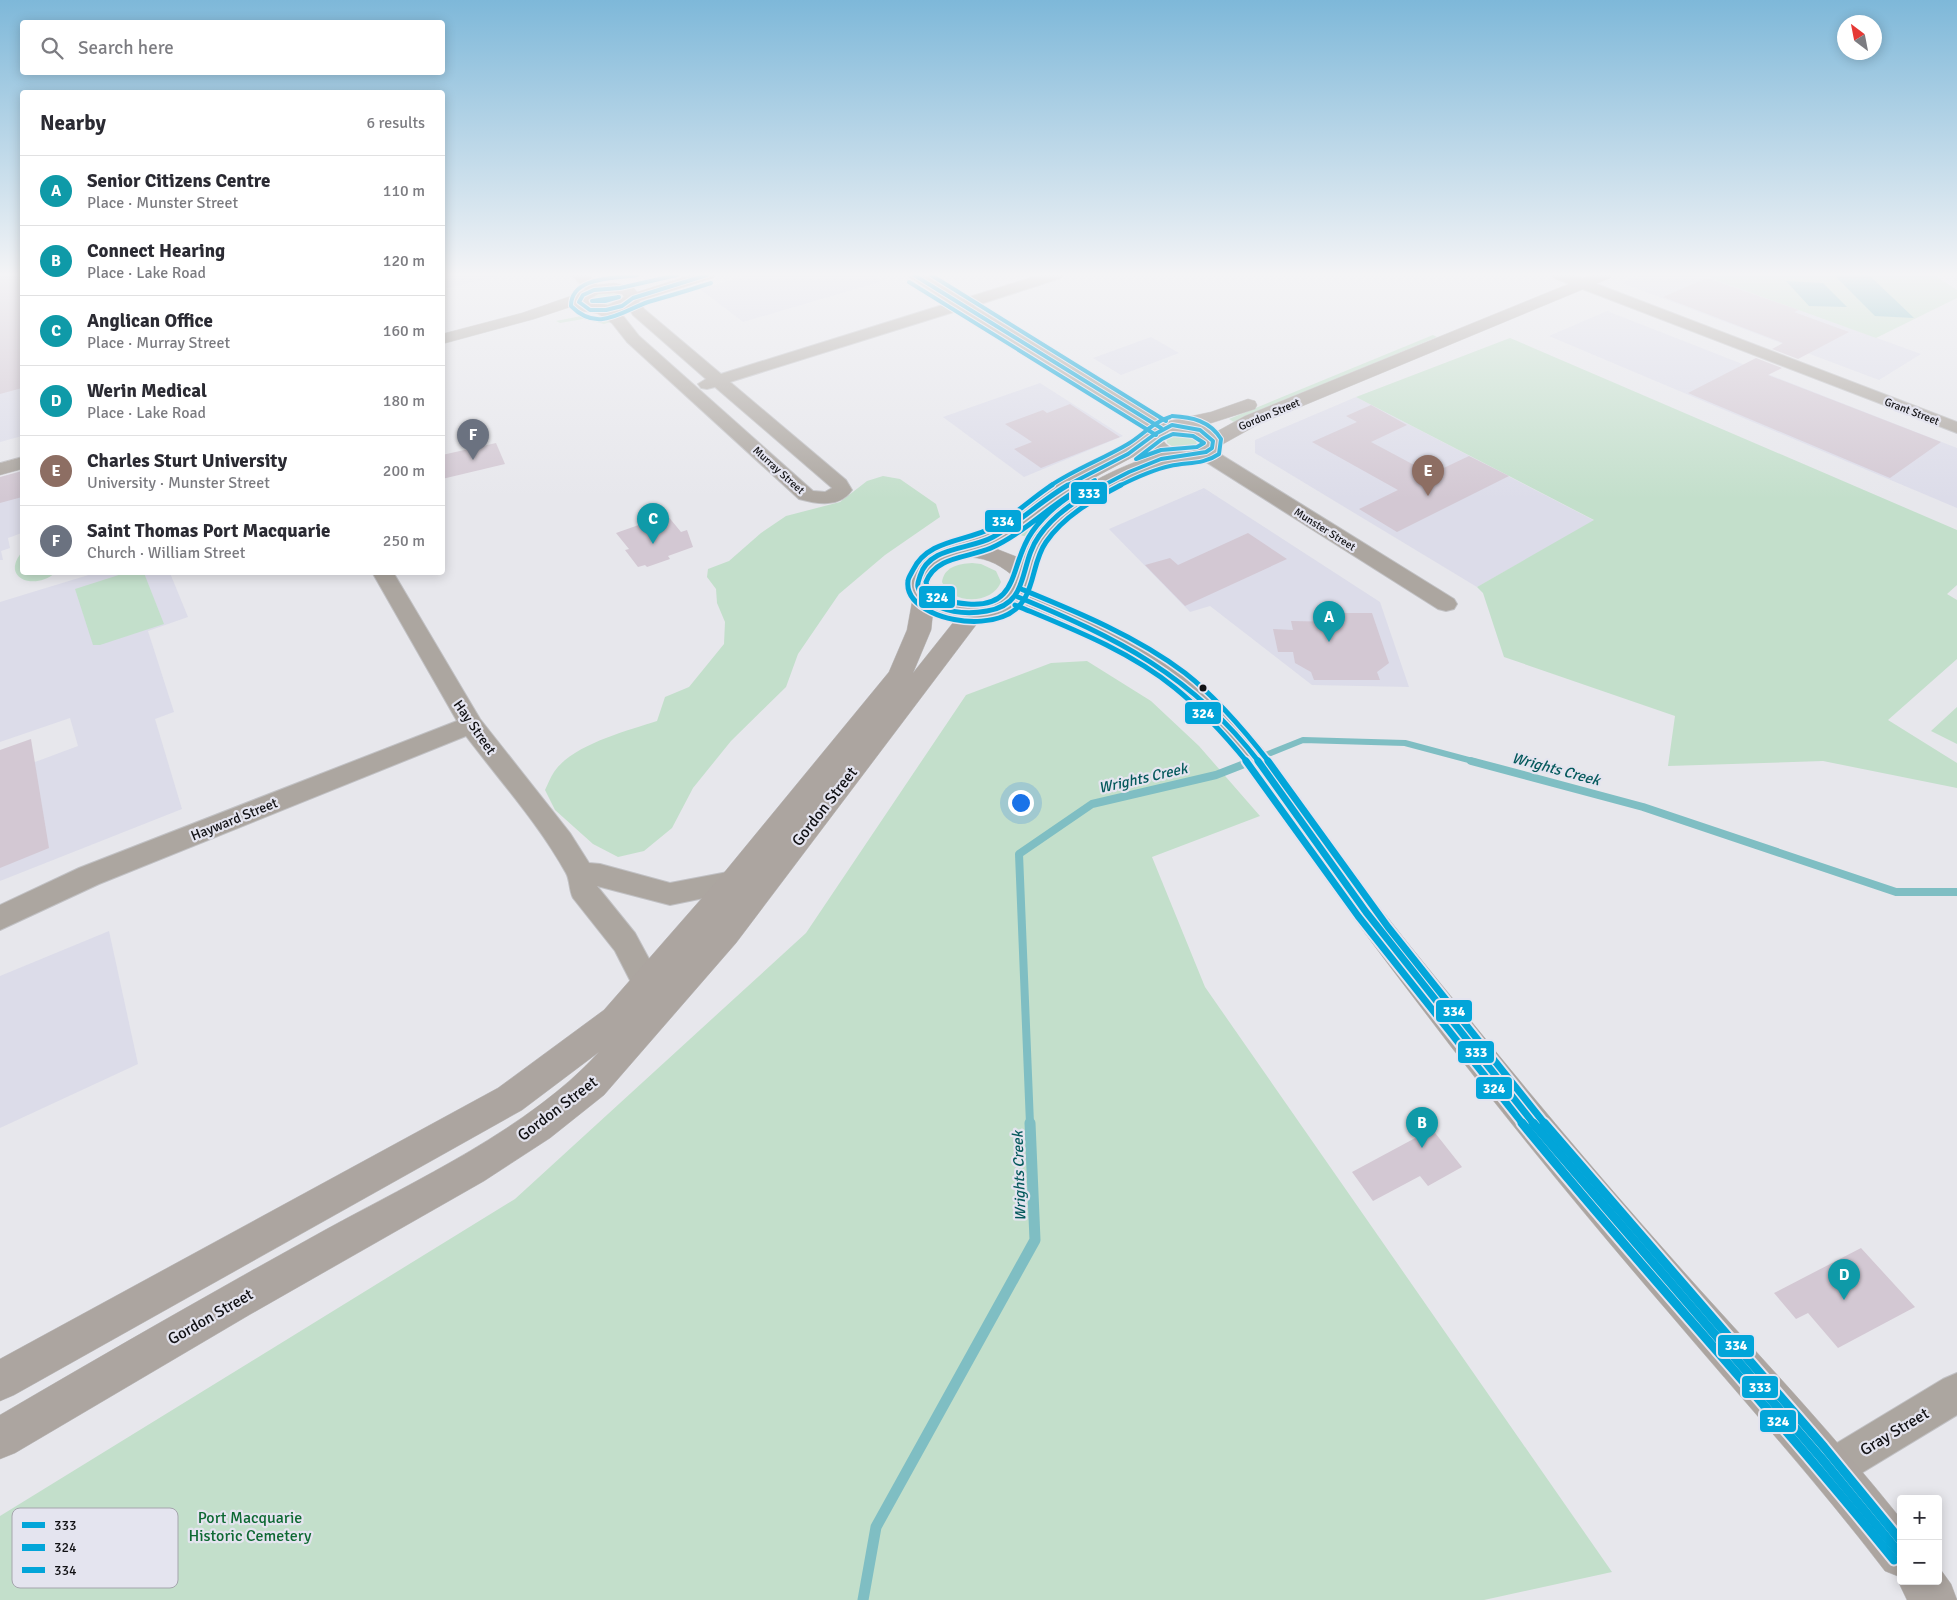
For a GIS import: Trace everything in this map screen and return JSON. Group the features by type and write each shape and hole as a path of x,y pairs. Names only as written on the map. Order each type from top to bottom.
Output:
{"main road":[{"name":"Gordon Street","path":"1157,433 1229,412 1382,350"},
{"name":"Gordon Street","path":"1209,447 1252,420 1423,350"},
{"path":"1157,433 1156,448 1173,456 1188,457 1209,447 1202,430 1183,425"},
{"path":"1157,433 1134,450 1069,484 1015,523 987,540 934,558 923,567 918,577 918,589 924,598 936,607 953,612 972,614 991,612 1006,606 1018,597 1024,586 1023,574 1036,540 1068,508 1144,466 1173,456"},
{"path":"950,552 968,550 994,553 1015,563 1023,574"},
{"path":"1018,597 1107,636 1135,651 1190,689 1229,728 1262,766 1372,921 1463,1036 1632,1240 1831,1469 1897,1550"},
{"name":"Gordon Street","path":"0,1380 510,1100 616,1020 733,882 900,675 919,630 924,598"},
{"name":"Gordon Street","path":"0,1438 243,1296 471,1169 538,1126 592,1084 726,934 972,614"},
{"path":"1923,1585 1935,1600"}],"street":[{"name":"Murray Street","path":"645,350 806,495 819,498 834,497 842,490 840,484 683,350"},
{"path":"690,390 817,350"},
{"path":"1031,350 1157,433"},
{"name":"Grant Street","path":"1754,350 1957,428"},
{"name":"Munster Street","path":"1209,447 1446,604"},
{"path":"1,465 20,449"},
{"path":"1,465 20,463"},
{"name":"Hay Street","path":"384,575 471,725 560,840 581,874 583,890 625,942 647,983"},
{"name":"Hayward Street","path":"0,918 88,876 471,725"},
{"path":"581,874 600,875 670,894 733,882"},
{"name":"Gray Street","path":"1831,1469 1957,1394"}],"shaded area":[{"path":"0,350 20,350 20,437 0,442"},
{"path":"1116,350 1173,350 1179,353 1121,375 1093,358"},
{"path":"1581,350 1706,350 1957,448 1957,508"},
{"path":"1799,350 1909,350 1921,354 1879,380"},
{"path":"1040,383 1123,436 1024,477 943,417"},
{"path":"1356,397 1595,521 1477,587 1255,453 1255,440"},
{"path":"20,475 20,534 8,538 10,548 1,551 3,560 0,560 0,481"},
{"path":"1204,488 1380,602 1409,687 1312,685 1210,606 1190,612 1109,529"},
{"path":"88,575 171,575 188,617 148,631 174,712 155,719 182,809 0,881 0,775 78,746 70,718 0,742 0,602"},
{"path":"109,931 138,1064 0,1128 0,976"}],"green space":[{"path":"1397,350 1407,350 1234,422 1229,419"},
{"path":"1480,350 1537,350 1957,530 1957,585 1947,594 1957,600 1957,659 1888,720 1957,763 1957,788 1823,761 1668,766 1675,716 1504,657 1483,593 1477,587 1594,520 1356,397"},
{"path":"1181,433 1195,437 1197,445 1182,449 1167,443 1166,438 1171,434"},
{"path":"883,476 900,479 936,504 940,517 885,555 839,594 798,654 786,687 731,741 693,788 672,828 644,851 618,857 593,844 555,810 545,790 554,772 562,762 573,754 616,734 657,721 665,697 689,687 724,644 725,622 717,603 716,589 707,577 708,569 729,561 761,533 786,516 840,502 867,481"},
{"path":"1047,509 1052,511 1027,537 1017,534"},
{"path":"20,555 20,575 52,575 38,581 22,579 17,575 15,569 16,561"},
{"path":"981,564 996,571 1001,582 996,590 981,598 972,599 962,598 947,590 942,582 946,573 957,565"},
{"path":"119,575 145,575 164,624 100,645 93,645 75,589"},
{"name":"Port Macquarie Historic Cemetery","path":"1087,661 1151,701 1199,746 1260,816 1152,857 1205,987 1612,1572 1484,1600 0,1600 0,1516 12,1509 12,1588 178,1588 178,1508 13,1508 515,1199 806,933 966,695 1051,663"},
{"path":"1957,707 1957,744 1931,731"}],"building":[{"path":"0,350 20,350 20,389 0,394"},
{"path":"1774,350 1816,350 1798,359"},
{"path":"1756,358 1782,368 1768,375 1941,442 1890,478 1688,393"},
{"path":"1070,404 1120,437 1041,468 1014,449 1032,442 1005,424 1043,410 1047,413"},
{"path":"1371,405 1407,425 1371,442 1431,474 1469,456 1509,476 1397,532 1359,509 1398,490 1312,442 1357,422 1346,416"},
{"path":"496,443 505,464 445,478 445,454"},
{"path":"20,472 20,498 0,503 0,477"},
{"path":"667,515 681,532 687,530 693,547 668,556 670,559 647,567 645,565 638,567 625,550 629,549 616,533"},
{"path":"1248,533 1287,559 1185,606 1145,565 1170,558 1178,565"},
{"path":"1339,613 1372,613 1389,663 1377,672 1380,680 1314,680 1311,672 1295,663 1293,652 1278,652 1273,629 1293,630 1291,621 1342,622"},
{"path":"31,739 49,848 0,868 0,750"},
{"path":"1432,1129 1462,1167 1428,1186 1420,1176 1373,1201 1352,1172"},
{"path":"1861,1248 1915,1307 1838,1348 1808,1313 1796,1319 1774,1293"}],"waterway":[{"name":"Wrights Creek","path":"1248,762 1303,740 1405,743 1476,762"},
{"name":"Wrights Creek","path":"1030,1124 1019,854 1092,804 1216,775 1252,761"},
{"name":"Wrights Creek","path":"1471,761 1643,807 1896,892 1957,892"},
{"name":"Wrights Creek","path":"863,1600 876,1527 1035,1240 1030,1123"}],"transit line":[{"name":"324","path":"1018,350 1156,435"},
{"name":"333","path":"1035,350 1161,428"},
{"name":"334","path":"1051,350 1166,421"},
{"name":"334","path":"1170,417 1153,425 1120,448 1067,475 994,527 975,536 948,543 931,550 917,562 908,580 910,595 920,606 937,615 957,620 977,621 997,618 1012,612 1024,600 1041,549 1056,530 1075,513 1132,479 1172,465 1200,463 1219,454 1221,439 1212,428 1201,421 1187,417 1172,416"},
{"name":"333","path":"1172,425 1200,430 1213,441 1212,448 1200,454 1168,457 1139,467 1097,489 1063,511 1051,522 1035,543 1028,557 1021,587 1014,600 1008,605 996,610 963,612 946,610 932,604 921,595 917,584 922,569 936,556 993,537 1064,487 1128,454 1155,434 1172,425"},
{"name":"324","path":"1173,434 1193,436 1204,443 1197,447 1161,450 1136,459 1162,439 1173,434"},
{"name":"324","path":"1095,480 1060,503 1038,524 1023,547 1010,586 1004,595 994,602 980,605 958,603 938,597 928,591 926,582 929,574 935,567 953,559 990,548 1004,541 1081,487 1095,480"},
{"name":"334","path":"1021,589 1094,620 1163,658 1205,690 1244,730 1295,797 1373,907 1522,1096 1634,1229 1824,1447 1900,1540"},
{"name":"333","path":"1018,597 1089,627 1135,651 1177,679 1218,714 1272,779 1366,912 1488,1068 1600,1203 1822,1459 1897,1550"},
{"name":"324","path":"1015,605 1085,635 1131,659 1173,687 1213,722 1265,785 1374,937 1566,1177 1816,1465 1894,1560"}],"place":[{"name":"Saint Thomas Port Macquarie","path":"473,460"},
{"name":"Charles Sturt University","path":"1428,496"},
{"name":"Anglican Office","path":"653,544"},
{"name":"Senior Citizens Centre","path":"1329,642"},
{"name":"Connect Hearing","path":"1422,1148"},
{"name":"Werin Medical","path":"1844,1300"}]}
